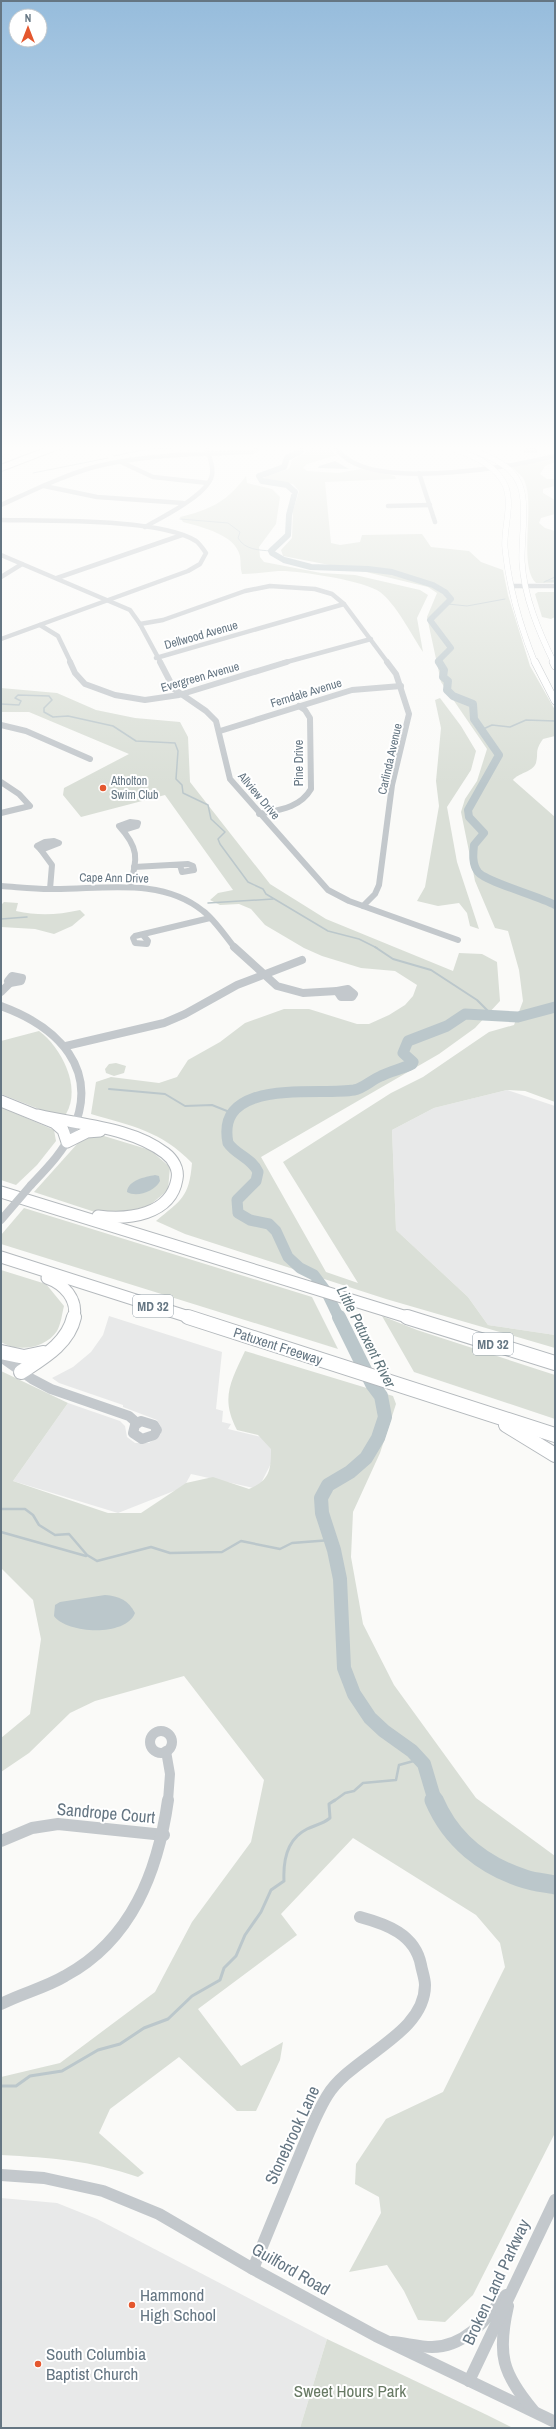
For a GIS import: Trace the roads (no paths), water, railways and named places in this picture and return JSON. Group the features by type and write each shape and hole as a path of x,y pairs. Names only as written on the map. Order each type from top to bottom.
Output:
{"highway":[{"path":"1,1101 38,1115 60,1127 67,1142 88,1132 107,1131"},
{"path":"24,1199 113,1219 138,1215 161,1204 173,1193 178,1180 176,1165 171,1158 154,1146 77,1122 38,1115"},
{"name":"MD 32","path":"1,1192 262,1271 555,1363"},
{"path":"5,1258 32,1272 55,1281 64,1288 72,1299 75,1312 72,1327 55,1348 21,1372"},
{"name":"Patuxent Freeway","path":"5,1258 555,1435"},
{"path":"432,1324 555,1357"},
{"path":"1,1352 14,1357 30,1357 55,1348"},
{"path":"454,1402 501,1422 535,1441 555,1455"}],"main road":[{"path":"507,558 511,588 529,649 555,701"},
{"path":"522,558 526,588 532,609 555,666"}],"street":[{"name":"Allview Drive","path":"9,558 110,600 130,610 140,624 167,679 179,695 211,714 220,731 228,775 259,814 328,890 363,906 458,940"},
{"path":"57,578 114,558"},
{"path":"1,639 188,571 200,564 204,558"},
{"path":"1,577 22,564"},
{"name":"Carlinda Avenue","path":"140,624 163,620 245,590 270,586 301,586 320,590 332,594 344,604 393,669 401,686 409,719 392,785 379,885 375,894 363,906"},
{"path":"526,588 555,586"},
{"path":"511,588 555,589"},
{"name":"Dellwood Avenue","path":"156,658 344,604"},
{"name":"Evergreen Avenue","path":"40,625 58,636 75,674 90,686 115,695 137,700 162,699 179,695 334,648 371,640"},
{"name":"Ferndale Avenue","path":"220,731 352,690 401,686"},
{"name":"Pine Drive","path":"259,814 294,805 306,798 311,789 310,718 305,710 299,706"},
{"path":"1,725 26,731 90,759"},
{"path":"1,782 19,794 30,806 1,812"},
{"path":"124,830 136,847 130,887"},
{"path":"41,850 52,865 50,889"},
{"path":"134,867 180,865"},
{"name":"Cape Ann Drive","path":"1,886 50,889 130,887 153,890 181,898 198,906 210,918 233,947 277,986 293,991 310,993 337,990"},
{"path":"143,935 210,918"},
{"path":"66,1046 164,1023 185,1014 237,985 265,976 302,960"},
{"path":"1,992 10,983"},
{"path":"1,1006 37,1021 53,1032 66,1046 76,1064 80,1079 81,1100 77,1122 67,1142 1,1220"},
{"path":"1,1357 21,1372 51,1389 129,1416 137,1423"},
{"path":"1,2004 73,1972 110,1940 128,1919 142,1897 154,1872 164,1835 170,1765 166,1751"},
{"name":"Sandrope Court","path":"1,1842 32,1828 58,1824 164,1835"},
{"name":"Stonebrook Lane","path":"253,2269 329,2092 352,2066 410,2024 422,2001 424,1984 422,1968 417,1954 407,1940 397,1929 384,1923 360,1917"},
{"name":"Guilford Road","path":"1,2175 44,2178 73,2184 132,2202 191,2231 253,2269 386,2341 555,2422"},
{"name":"Broken Land Parkway","path":"469,2381 555,2200"},
{"path":"386,2341 435,2347 462,2341 483,2323 514,2285"},
{"path":"514,2285 500,2348 502,2365 515,2390 534,2412"}],"waterway":[{"name":"Little Patuxent River","path":"281,558 311,567 368,569 392,572 433,585 445,592 451,599 430,620 451,648 438,661 439,662"},
{"path":"546,581 555,577"},
{"path":"546,581 555,581"},
{"path":"448,604 467,606 505,599"},
{"name":"Little Patuxent River","path":"439,662 444,670 443,677 448,681 447,690 453,696 473,704 474,719 499,755 468,810 469,817 484,833 474,845 473,859 476,869 483,876 491,880 555,905"},
{"path":"1,704 19,705 21,701 15,698 18,695 49,696 52,700 44,708 44,712 53,717 68,716 113,726 136,741 175,743 178,751 176,779 182,785 183,793 208,805 211,819 225,832 218,839 220,844 248,882 263,889 266,894 328,931 359,939 375,947"},
{"path":"481,730 492,725 510,727 526,720 555,721"},
{"path":"208,903 273,899"},
{"path":"1,919 27,917"},
{"path":"375,947 393,959 431,970 477,1000 493,1016"},
{"name":"Little Patuxent River","path":"339,1318 326,1291 314,1275 300,1268 288,1257 276,1231 269,1224 250,1220 238,1213 237,1200 256,1181 258,1172 252,1163 235,1151 228,1143 228,1122 237,1108 252,1099 272,1094 358,1089 385,1074 412,1064 413,1062 403,1053 408,1041 447,1026 465,1014 518,1017 555,1007"},
{"path":"109,1089 165,1094 185,1106 212,1105 232,1113"},
{"name":"Little Patuxent River","path":"339,1317 372,1384 381,1396 385,1417 378,1438 366,1458 350,1472 328,1485 321,1498 322,1513 334,1550 340,1579 344,1668 354,1694 370,1718 384,1731 412,1751 424,1764 435,1801"},
{"path":"1,1509 25,1509 33,1515 39,1525 55,1535 69,1534 87,1555 97,1561 151,1547 170,1553 222,1552 241,1541 280,1549 292,1543 331,1540"},
{"path":"1,1532 86,1556"},
{"path":"334,1801 345,1793 354,1791 363,1783 396,1780 399,1765 421,1759"},
{"path":"1,2086 16,2086 30,2076 62,2071 98,2050 120,2044 144,2028 168,2019 192,1996 220,1980 224,1968 236,1956 245,1935 261,1912 271,1890 284,1881 284,1866 291,1845 300,1833 325,1822 330,1818 329,1804 335,1800"},
{"name":"Little Patuxent River","path":"434,1800 450,1827 470,1850 496,1867 510,1874 536,1882 555,1885"}],"place":[{"name":"Atholton Swim Club","path":"103,788"},
{"name":"Hammond High School","path":"132,2305"},
{"name":"South Columbia Baptist Church","path":"38,2364"}],"park label":[{"name":"Sweet Hours Park","path":"350,2391"}]}
